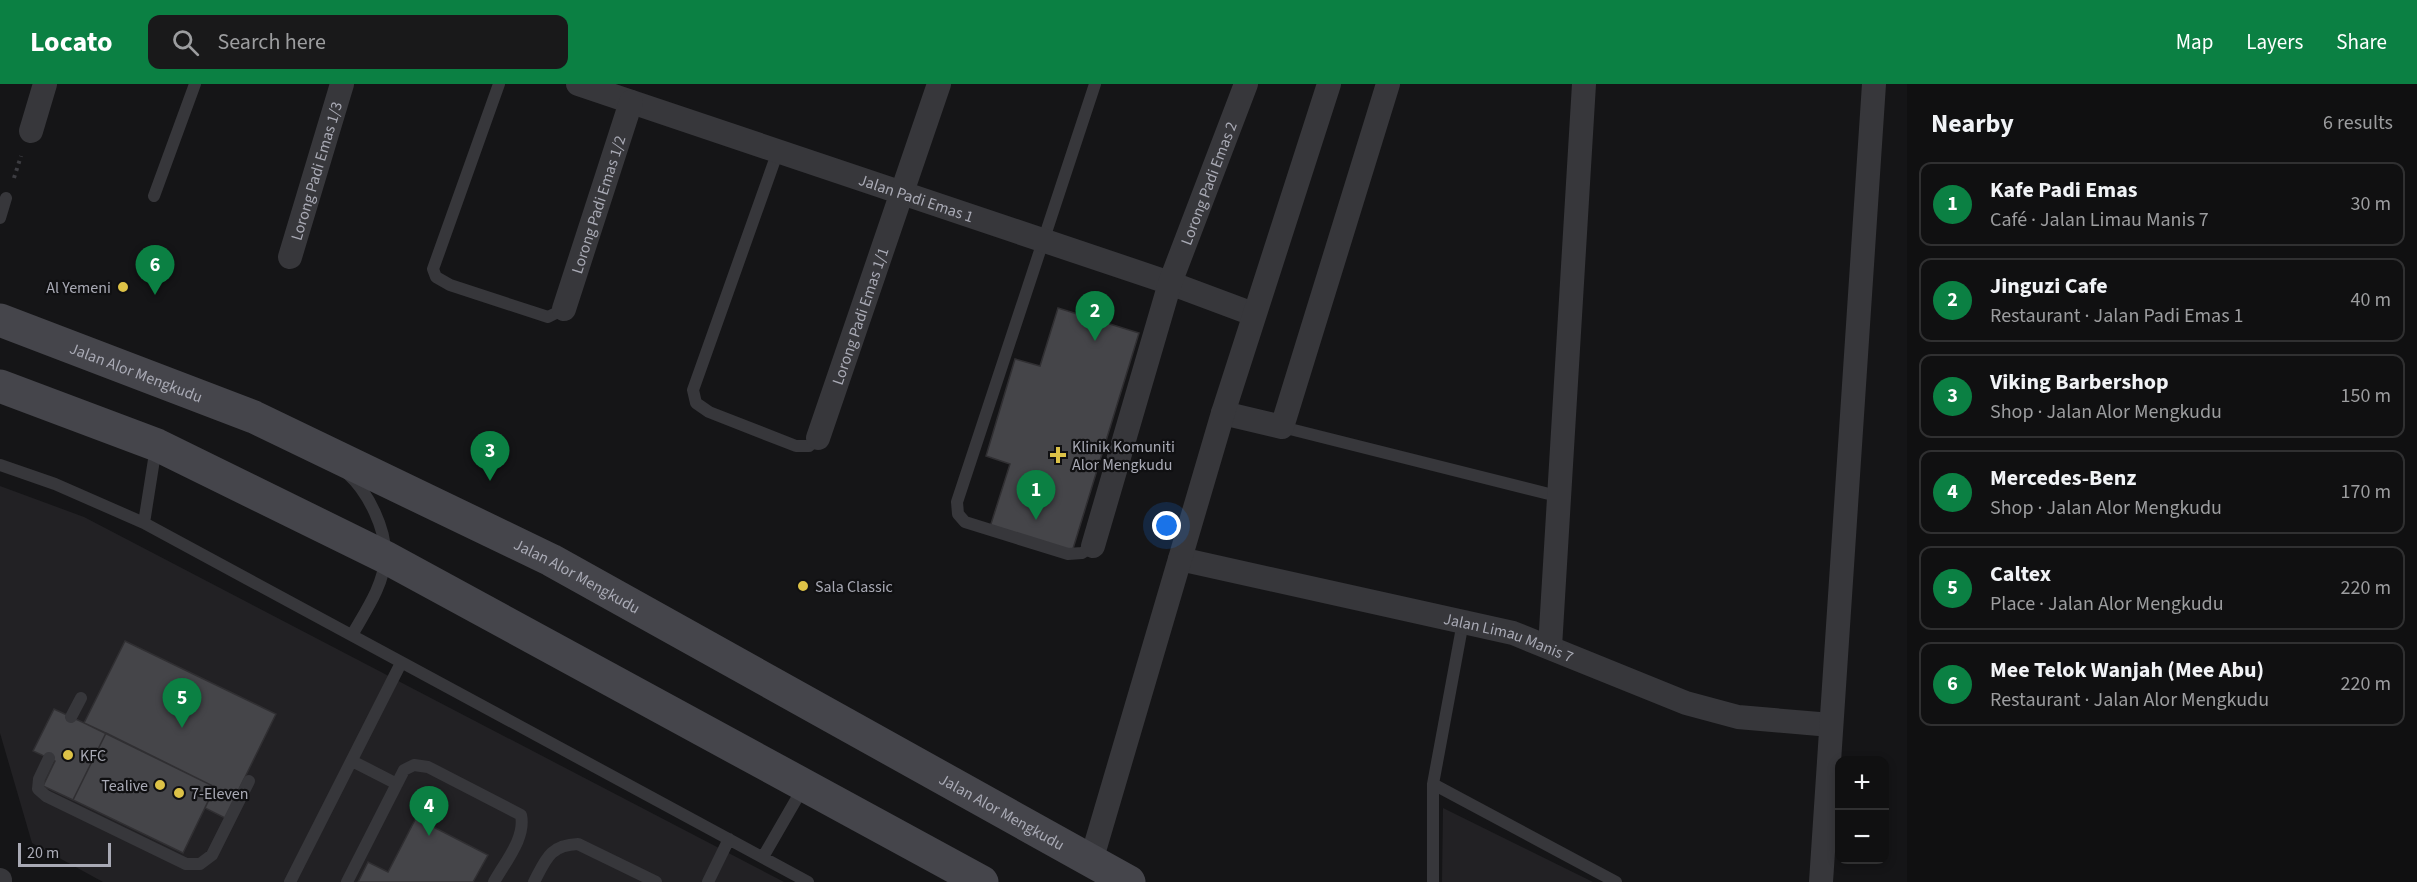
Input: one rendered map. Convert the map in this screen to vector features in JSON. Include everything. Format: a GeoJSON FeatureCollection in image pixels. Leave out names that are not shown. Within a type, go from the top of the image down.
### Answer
{"type":"FeatureCollection","features":[{"type":"Feature","properties":{"kind":"main road","name":"Jalan Alor Mengkudu"},"geometry":{"type":"LineString","coordinates":[[0,320],[254,417],[551,560],[1129,882]]}},
{"type":"Feature","properties":{"kind":"main road"},"geometry":{"type":"LineString","coordinates":[[0,386],[157,445],[386,557],[982,882]]}},
{"type":"Feature","properties":{"kind":"street"},"geometry":{"type":"LineString","coordinates":[[31,131],[45,84]]}},
{"type":"Feature","properties":{"kind":"street","name":"Lorong Padi Emas 1/3"},"geometry":{"type":"LineString","coordinates":[[290,257],[342,84]]}},
{"type":"Feature","properties":{"kind":"street","name":"Jalan Padi Emas 1"},"geometry":{"type":"LineString","coordinates":[[578,84],[1170,283],[1254,314]]}},
{"type":"Feature","properties":{"kind":"street","name":"Lorong Padi Emas 1/1"},"geometry":{"type":"LineString","coordinates":[[818,438],[939,84]]}},
{"type":"Feature","properties":{"kind":"street","name":"Lorong Padi Emas 2"},"geometry":{"type":"LineString","coordinates":[[1093,546],[1170,283],[1246,84]]}},
{"type":"Feature","properties":{"kind":"street"},"geometry":{"type":"LineString","coordinates":[[1091,861],[1223,413],[1329,84]]}},
{"type":"Feature","properties":{"kind":"street"},"geometry":{"type":"LineString","coordinates":[[1223,413],[1282,427],[1388,84]]}},
{"type":"Feature","properties":{"kind":"street"},"geometry":{"type":"LineString","coordinates":[[1550,647],[1561,497],[1584,84]]}},
{"type":"Feature","properties":{"kind":"street"},"geometry":{"type":"LineString","coordinates":[[1821,882],[1874,84]]}},
{"type":"Feature","properties":{"kind":"street","name":"Lorong Padi Emas 1/2"},"geometry":{"type":"LineString","coordinates":[[564,309],[631,102]]}},
{"type":"Feature","properties":{"kind":"street","name":"Jalan Limau Manis 7"},"geometry":{"type":"LineString","coordinates":[[1180,559],[1514,633],[1686,703],[1738,717],[1831,725]]}},
{"type":"Feature","properties":{"kind":"lane"},"geometry":{"type":"LineString","coordinates":[[154,196],[195,84]]}},
{"type":"Feature","properties":{"kind":"lane"},"geometry":{"type":"LineString","coordinates":[[499,84],[433,269],[436,277],[450,285],[548,317],[564,309]]}},
{"type":"Feature","properties":{"kind":"lane"},"geometry":{"type":"LineString","coordinates":[[1093,546],[1082,553],[1068,554],[965,522],[958,514],[957,502],[1095,84]]}},
{"type":"Feature","properties":{"kind":"lane"},"geometry":{"type":"LineString","coordinates":[[778,151],[693,390],[696,403],[709,412],[796,446],[810,446],[818,438]]}},
{"type":"Feature","properties":{"kind":"lane"},"geometry":{"type":"LineString","coordinates":[[0,218],[6,198]]}},
{"type":"Feature","properties":{"kind":"lane"},"geometry":{"type":"LineString","coordinates":[[1282,427],[1561,497]]}},
{"type":"Feature","properties":{"kind":"lane"},"geometry":{"type":"LineString","coordinates":[[303,440],[354,480],[369,500],[378,519],[386,557],[376,592],[352,635]]}},
{"type":"Feature","properties":{"kind":"lane"},"geometry":{"type":"LineString","coordinates":[[144,523],[157,445]]}},
{"type":"Feature","properties":{"kind":"lane"},"geometry":{"type":"LineString","coordinates":[[0,465],[55,484],[144,523],[808,882]]}},
{"type":"Feature","properties":{"kind":"lane"},"geometry":{"type":"LineString","coordinates":[[1433,882],[1433,784],[1462,622]]}},
{"type":"Feature","properties":{"kind":"lane"},"geometry":{"type":"LineString","coordinates":[[290,882],[401,663]]}},
{"type":"Feature","properties":{"kind":"lane"},"geometry":{"type":"LineString","coordinates":[[71,717],[81,698]]}},
{"type":"Feature","properties":{"kind":"lane"},"geometry":{"type":"LineString","coordinates":[[49,758],[39,779],[38,789],[46,796],[186,864],[200,864],[212,855],[249,781]]}},
{"type":"Feature","properties":{"kind":"lane"},"geometry":{"type":"LineString","coordinates":[[352,761],[396,784]]}},
{"type":"Feature","properties":{"kind":"lane"},"geometry":{"type":"LineString","coordinates":[[347,882],[404,770],[414,765],[428,767],[520,815],[523,826],[519,837],[494,882]]}},
{"type":"Feature","properties":{"kind":"lane"},"geometry":{"type":"LineString","coordinates":[[1433,784],[1616,882]]}},
{"type":"Feature","properties":{"kind":"lane"},"geometry":{"type":"LineString","coordinates":[[763,857],[804,786]]}},
{"type":"Feature","properties":{"kind":"lane"},"geometry":{"type":"LineString","coordinates":[[708,882],[729,839]]}},
{"type":"Feature","properties":{"kind":"lane"},"geometry":{"type":"LineString","coordinates":[[534,882],[554,849],[578,844],[656,882]]}},
{"type":"Feature","properties":{"kind":"lane"},"geometry":{"type":"LineString","coordinates":[[779,882],[786,870]]}},
{"type":"Feature","properties":{"kind":"path"},"geometry":{"type":"LineString","coordinates":[[6,198],[31,131]]}},
{"type":"Feature","properties":{"kind":"shaded area"},"geometry":{"type":"Polygon","coordinates":[[[0,486],[84,517],[784,882],[103,882],[32,843],[0,733],[0,486]]]}},
{"type":"Feature","properties":{"kind":"shaded area"},"geometry":{"type":"Polygon","coordinates":[[[1443,808],[1593,882],[1442,882],[1443,808]]]}},
{"type":"Feature","properties":{"kind":"building"},"geometry":{"type":"Polygon","coordinates":[[[1058,308],[1139,333],[1072,552],[990,527],[1010,464],[986,456],[1015,359],[1040,366],[1058,308]]]}},
{"type":"Feature","properties":{"kind":"building"},"geometry":{"type":"Polygon","coordinates":[[[125,641],[276,714],[225,818],[205,808],[215,787],[84,723],[125,641]]]}},
{"type":"Feature","properties":{"kind":"building","name":"KFC"},"geometry":{"type":"Polygon","coordinates":[[[54,709],[106,733],[73,800],[43,786],[55,761],[33,751],[54,709]]]}},
{"type":"Feature","properties":{"kind":"building"},"geometry":{"type":"Polygon","coordinates":[[[106,733],[215,787],[183,853],[73,800],[106,733]]]}},
{"type":"Feature","properties":{"kind":"building"},"geometry":{"type":"Polygon","coordinates":[[[416,818],[488,855],[473,882],[358,882],[368,862],[388,872],[416,818]]]}},
{"type":"Feature","properties":{"kind":"place","name":"Al Yemeni"},"geometry":{"type":"Point","coordinates":[123,287]}},
{"type":"Feature","properties":{"kind":"place","name":"Mee Telok Wanjah (Mee Abu)"},"geometry":{"type":"Point","coordinates":[155,295]}},
{"type":"Feature","properties":{"kind":"place","name":"Jinguzi Cafe"},"geometry":{"type":"Point","coordinates":[1095,341]}},
{"type":"Feature","properties":{"kind":"place","name":"Klinik Komuniti Alor Mengkudu"},"geometry":{"type":"Point","coordinates":[1058,455]}},
{"type":"Feature","properties":{"kind":"place","name":"Viking Barbershop"},"geometry":{"type":"Point","coordinates":[490,481]}},
{"type":"Feature","properties":{"kind":"place","name":"Kafe Padi Emas"},"geometry":{"type":"Point","coordinates":[1036,520]}},
{"type":"Feature","properties":{"kind":"place","name":"Sala Classic"},"geometry":{"type":"Point","coordinates":[803,586]}},
{"type":"Feature","properties":{"kind":"place","name":"Caltex"},"geometry":{"type":"Point","coordinates":[182,728]}},
{"type":"Feature","properties":{"kind":"place","name":"KFC"},"geometry":{"type":"Point","coordinates":[68,755]}},
{"type":"Feature","properties":{"kind":"place","name":"Tealive"},"geometry":{"type":"Point","coordinates":[160,785]}},
{"type":"Feature","properties":{"kind":"place","name":"7-Eleven"},"geometry":{"type":"Point","coordinates":[179,793]}},
{"type":"Feature","properties":{"kind":"place","name":"Mercedes-Benz"},"geometry":{"type":"Point","coordinates":[429,836]}}]}
